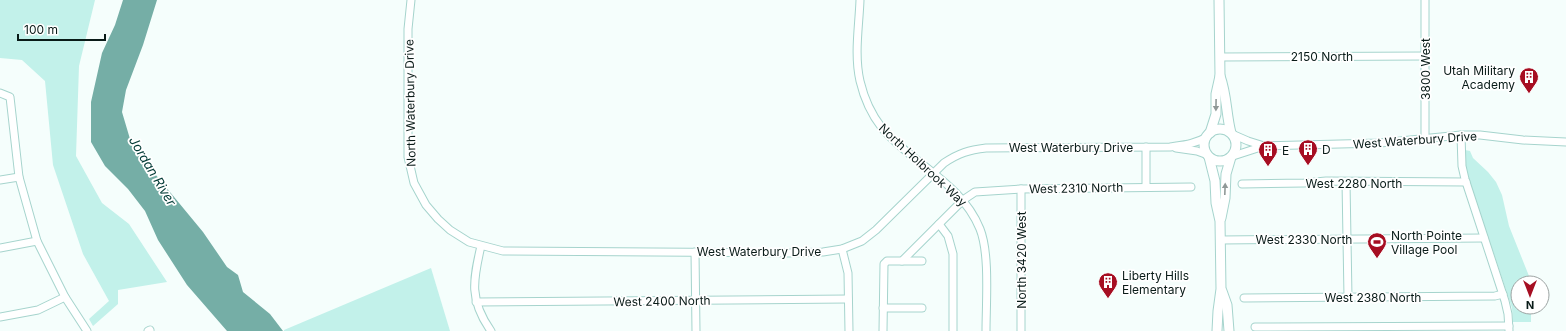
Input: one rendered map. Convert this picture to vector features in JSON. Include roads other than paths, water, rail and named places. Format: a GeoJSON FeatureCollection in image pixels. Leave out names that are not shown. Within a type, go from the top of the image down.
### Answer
{"type":"FeatureCollection","features":[{"type":"Feature","properties":{"kind":"street","name":"North Waterbury Drive"},"geometry":{"type":"LineString","coordinates":[[411,0],[408,29],[408,140],[409,163],[412,176],[417,190],[426,205],[444,225],[464,239],[481,246]]}},
{"type":"Feature","properties":{"kind":"street","name":"North Holbrook Way"},"geometry":{"type":"LineString","coordinates":[[860,0],[857,66],[862,90],[868,106],[876,120],[888,135],[934,173],[962,200],[976,219],[985,248],[986,331]]}},
{"type":"Feature","properties":{"kind":"street"},"geometry":{"type":"LineString","coordinates":[[1217,331],[1221,289],[1220,221],[1216,203],[1215,181],[1204,146],[1216,114],[1216,94],[1220,76],[1219,0]]}},
{"type":"Feature","properties":{"kind":"street","name":"3800 West"},"geometry":{"type":"LineString","coordinates":[[1425,0],[1426,138]]}},
{"type":"Feature","properties":{"kind":"street","name":"2150 North"},"geometry":{"type":"LineString","coordinates":[[1220,57],[1425,56]]}},
{"type":"Feature","properties":{"kind":"street"},"geometry":{"type":"LineString","coordinates":[[1220,76],[1225,90],[1227,116],[1231,134],[1236,142],[1235,152],[1226,172],[1224,209],[1220,221]]}},
{"type":"Feature","properties":{"kind":"street"},"geometry":{"type":"LineString","coordinates":[[2,94],[10,97],[19,177],[37,241],[65,297],[87,331]]}},
{"type":"Feature","properties":{"kind":"street"},"geometry":{"type":"LineString","coordinates":[[1208,135],[1219,129],[1231,134]]}},
{"type":"Feature","properties":{"kind":"street","name":"West Waterbury Drive"},"geometry":{"type":"LineString","coordinates":[[1231,134],[1264,146]]}},
{"type":"Feature","properties":{"kind":"street","name":"West Waterbury Drive"},"geometry":{"type":"LineString","coordinates":[[481,246],[503,251],[517,252],[823,252],[842,249],[862,241],[876,230],[944,163],[956,155],[969,150],[986,148],[1170,147],[1200,141],[1208,135]]}},
{"type":"Feature","properties":{"kind":"street","name":"West Waterbury Drive"},"geometry":{"type":"LineString","coordinates":[[1232,157],[1264,146],[1380,143],[1461,135],[1480,135],[1523,140],[1566,142]]}},
{"type":"Feature","properties":{"kind":"street"},"geometry":{"type":"LineString","coordinates":[[1255,327],[1315,329],[1508,329],[1507,307],[1462,166],[1461,135]]}},
{"type":"Feature","properties":{"kind":"street"},"geometry":{"type":"LineString","coordinates":[[1146,147],[1146,187]]}},
{"type":"Feature","properties":{"kind":"street","name":"West Waterbury Drive"},"geometry":{"type":"LineString","coordinates":[[1170,147],[1197,152],[1208,156]]}},
{"type":"Feature","properties":{"kind":"street"},"geometry":{"type":"LineString","coordinates":[[1208,156],[1220,162],[1232,157]]}},
{"type":"Feature","properties":{"kind":"street"},"geometry":{"type":"LineString","coordinates":[[0,180],[19,177]]}},
{"type":"Feature","properties":{"kind":"street"},"geometry":{"type":"LineString","coordinates":[[1346,182],[1348,297]]}},
{"type":"Feature","properties":{"kind":"street","name":"West 2280 North"},"geometry":{"type":"LineString","coordinates":[[1242,184],[1466,182]]}},
{"type":"Feature","properties":{"kind":"street","name":"West 2310 North"},"geometry":{"type":"LineString","coordinates":[[962,200],[975,192],[1021,189],[1191,187]]}},
{"type":"Feature","properties":{"kind":"street","name":"North 3420 West"},"geometry":{"type":"LineString","coordinates":[[1021,189],[1021,331]]}},
{"type":"Feature","properties":{"kind":"street"},"geometry":{"type":"LineString","coordinates":[[902,261],[962,200]]}},
{"type":"Feature","properties":{"kind":"street"},"geometry":{"type":"LineString","coordinates":[[939,224],[948,236],[952,254],[953,331]]}},
{"type":"Feature","properties":{"kind":"street","name":"West 2330 North"},"geometry":{"type":"LineString","coordinates":[[1221,240],[1484,238]]}},
{"type":"Feature","properties":{"kind":"street"},"geometry":{"type":"LineString","coordinates":[[0,248],[37,241]]}},
{"type":"Feature","properties":{"kind":"street"},"geometry":{"type":"LineString","coordinates":[[481,246],[474,278],[474,291],[476,302],[484,321],[491,331]]}},
{"type":"Feature","properties":{"kind":"street"},"geometry":{"type":"LineString","coordinates":[[842,249],[848,273],[849,331]]}},
{"type":"Feature","properties":{"kind":"street"},"geometry":{"type":"LineString","coordinates":[[695,252],[696,331]]}},
{"type":"Feature","properties":{"kind":"street"},"geometry":{"type":"LineString","coordinates":[[883,331],[883,266],[885,262],[922,261]]}},
{"type":"Feature","properties":{"kind":"street"},"geometry":{"type":"LineString","coordinates":[[1221,289],[1227,305],[1228,331]]}},
{"type":"Feature","properties":{"kind":"street","name":"West 2380 North"},"geometry":{"type":"LineString","coordinates":[[1244,298],[1495,296],[1503,294]]}},
{"type":"Feature","properties":{"kind":"street"},"geometry":{"type":"LineString","coordinates":[[0,317],[38,310],[65,297]]}},
{"type":"Feature","properties":{"kind":"street","name":"West 2400 North"},"geometry":{"type":"LineString","coordinates":[[476,302],[848,300]]}},
{"type":"Feature","properties":{"kind":"street"},"geometry":{"type":"LineString","coordinates":[[883,308],[922,308]]}},
{"type":"Feature","properties":{"kind":"place","name":"Utah Military Academy"},"geometry":{"type":"Point","coordinates":[1529,94]}},
{"type":"Feature","properties":{"kind":"place","name":"D"},"geometry":{"type":"Point","coordinates":[1308,166]}},
{"type":"Feature","properties":{"kind":"place","name":"E"},"geometry":{"type":"Point","coordinates":[1268,167]}},
{"type":"Feature","properties":{"kind":"place","name":"North Pointe Village Pool"},"geometry":{"type":"Point","coordinates":[1377,259]}},
{"type":"Feature","properties":{"kind":"place","name":"Liberty Hills Elementary"},"geometry":{"type":"Point","coordinates":[1108,299]}},
{"type":"Feature","properties":{"kind":"water label","name":"Jordan River"},"geometry":{"type":"Point","coordinates":[153,171]}}]}
